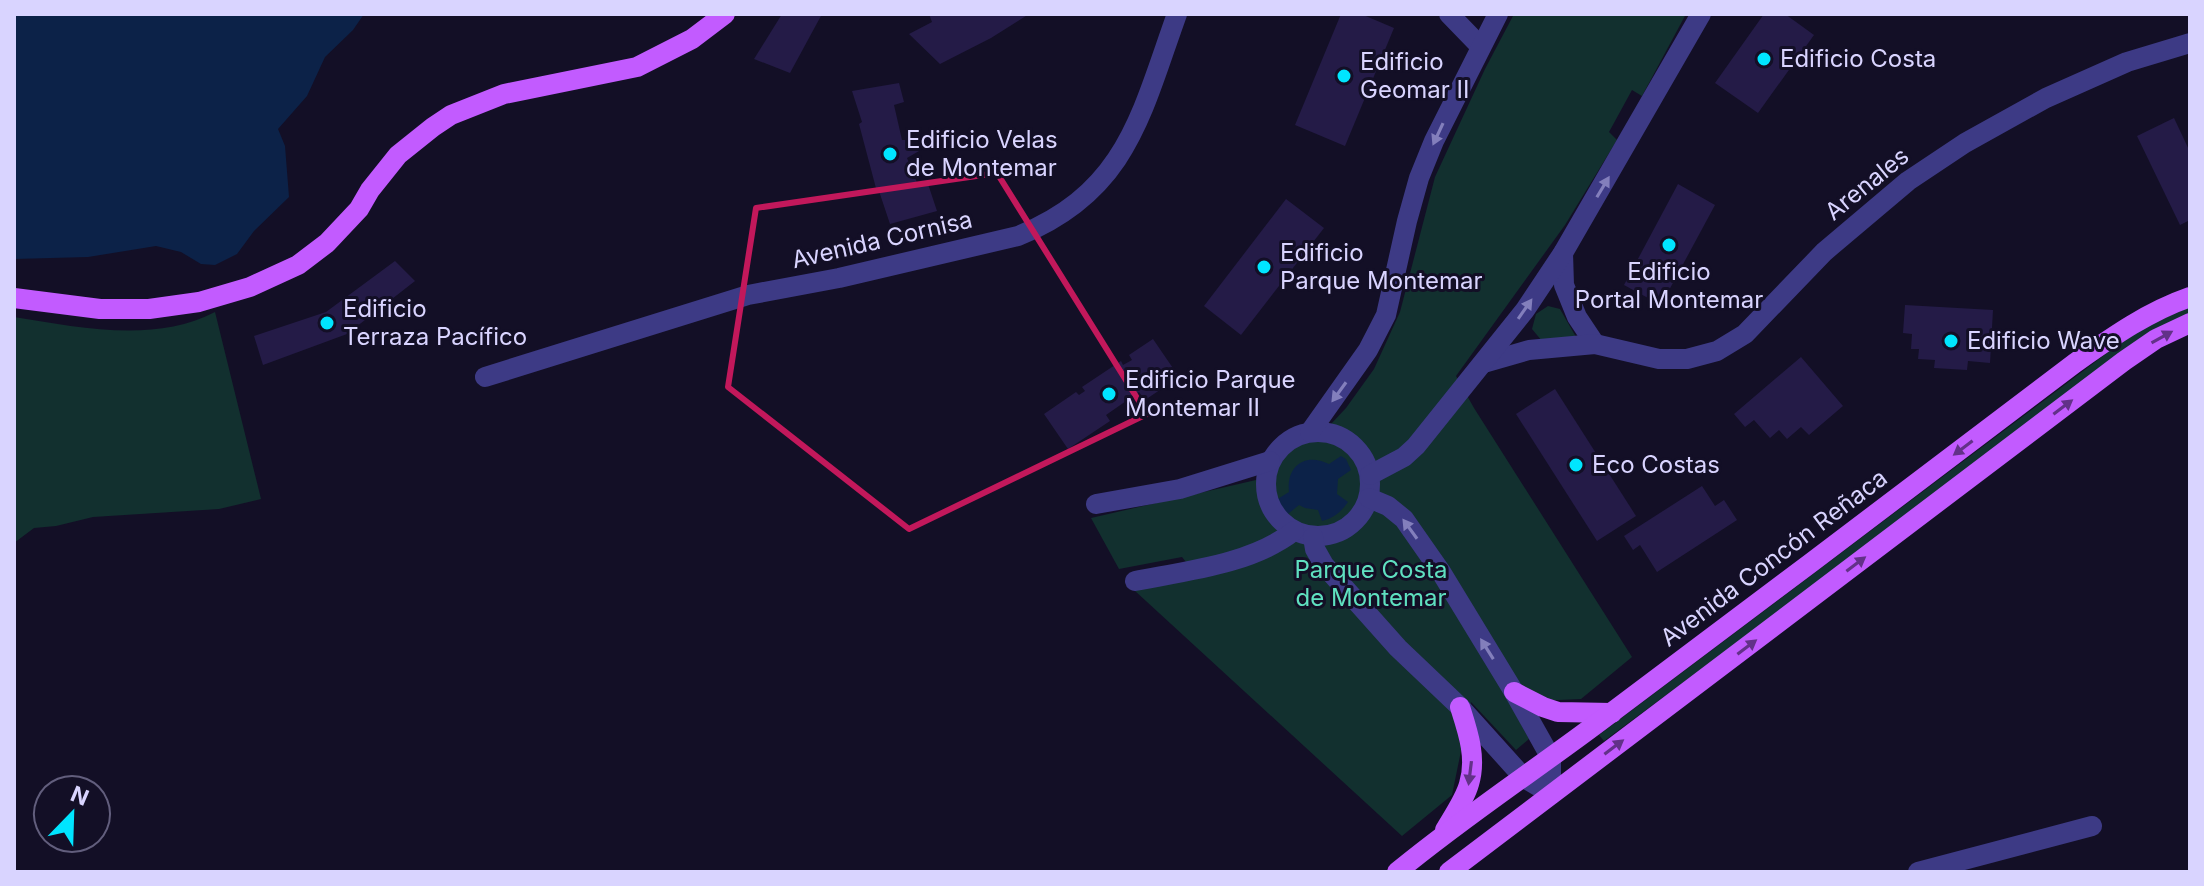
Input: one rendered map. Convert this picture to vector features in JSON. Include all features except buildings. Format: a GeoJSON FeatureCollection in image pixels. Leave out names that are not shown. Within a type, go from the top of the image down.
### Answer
{"type":"FeatureCollection","features":[{"type":"Feature","properties":{"kind":"main road"},"geometry":{"type":"LineString","coordinates":[[14,298],[100,309],[149,309],[199,302],[250,287],[298,265],[327,243],[359,209],[398,155],[451,115],[504,94],[637,67],[692,39],[725,14]]}},
{"type":"Feature","properties":{"kind":"main road","name":"Avenida Concón Reñaca"},"geometry":{"type":"LineString","coordinates":[[1397,872],[2075,363],[2133,323],[2190,297]]}},
{"type":"Feature","properties":{"kind":"main road"},"geometry":{"type":"LineString","coordinates":[[1449,872],[2124,361],[2156,339],[2190,323]]}},
{"type":"Feature","properties":{"kind":"main road"},"geometry":{"type":"LineString","coordinates":[[1514,692],[1558,712],[1612,713]]}},
{"type":"Feature","properties":{"kind":"main road"},"geometry":{"type":"LineString","coordinates":[[1444,834],[1469,785],[1472,766],[1470,740],[1460,707]]}},
{"type":"Feature","properties":{"kind":"street","name":"Avenida Cornisa"},"geometry":{"type":"LineString","coordinates":[[485,377],[748,295],[853,275],[1018,236],[1039,228],[1068,210],[1095,187],[1124,150],[1135,130],[1177,14]]}},
{"type":"Feature","properties":{"kind":"street"},"geometry":{"type":"LineString","coordinates":[[1449,14],[1480,46]]}},
{"type":"Feature","properties":{"kind":"street"},"geometry":{"type":"LineString","coordinates":[[1310,432],[1368,350],[1386,315],[1419,178],[1434,141],[1498,14]]}},
{"type":"Feature","properties":{"kind":"street"},"geometry":{"type":"LineString","coordinates":[[1370,475],[1404,457],[1416,446],[1525,310],[1563,253],[1701,14]]}},
{"type":"Feature","properties":{"kind":"street","name":"Arenales"},"geometry":{"type":"LineString","coordinates":[[1484,363],[1529,350],[1595,344],[1673,360],[1700,356],[1733,343],[1760,320],[1824,252],[1908,181],[1965,143],[2046,98],[2127,62],[2190,43]]}},
{"type":"Feature","properties":{"kind":"street"},"geometry":{"type":"LineString","coordinates":[[1563,253],[1564,285],[1577,317],[1595,344]]}},
{"type":"Feature","properties":{"kind":"street"},"geometry":{"type":"LineString","coordinates":[[1135,581],[1217,564],[1303,534],[1328,536],[1354,523],[1369,498],[1370,475],[1365,459],[1341,437],[1326,432],[1310,432],[1280,447],[1270,461],[1266,477],[1266,493],[1271,508],[1281,521],[1303,534],[1324,565],[1398,648],[1460,707],[1524,778],[1551,794]]}},
{"type":"Feature","properties":{"kind":"street"},"geometry":{"type":"LineString","coordinates":[[1096,504],[1180,489],[1270,461]]}},
{"type":"Feature","properties":{"kind":"street"},"geometry":{"type":"LineString","coordinates":[[1369,498],[1388,506],[1404,519],[1441,572],[1551,758],[1551,794]]}},
{"type":"Feature","properties":{"kind":"street"},"geometry":{"type":"LineString","coordinates":[[1918,872],[2092,826]]}},
{"type":"Feature","properties":{"kind":"highlighted area"},"geometry":{"type":"Polygon","coordinates":[[[997,173],[1147,414],[909,529],[728,387],[756,208],[997,173]]]}},
{"type":"Feature","properties":{"kind":"green space","name":"Parque Costa de Montemar"},"geometry":{"type":"Polygon","coordinates":[[[1514,14],[1686,14],[1642,96],[1632,90],[1609,132],[1617,140],[1565,225],[1456,376],[1632,657],[1581,699],[1509,702],[1529,739],[1516,750],[1471,702],[1452,795],[1402,836],[1134,590],[1194,572],[1182,557],[1119,569],[1091,518],[1256,480],[1291,446],[1316,440],[1346,408],[1374,369],[1400,312],[1435,177],[1514,14]]]}},
{"type":"Feature","properties":{"kind":"green space"},"geometry":{"type":"Polygon","coordinates":[[[1548,306],[1560,309],[1576,337],[1542,341],[1532,329],[1536,314],[1548,306]]]}},
{"type":"Feature","properties":{"kind":"green space"},"geometry":{"type":"Polygon","coordinates":[[[2190,307],[2190,315],[1604,741],[1599,735],[2111,350],[2145,327],[2190,307]]]}},
{"type":"Feature","properties":{"kind":"green space"},"geometry":{"type":"Polygon","coordinates":[[[215,312],[261,499],[219,509],[93,517],[34,528],[14,543],[14,317],[90,328],[141,330],[167,328],[215,312]]]}},
{"type":"Feature","properties":{"kind":"water"},"geometry":{"type":"Polygon","coordinates":[[[14,14],[364,14],[353,30],[325,57],[307,96],[278,129],[285,146],[289,197],[254,231],[237,254],[215,265],[201,264],[181,252],[156,246],[88,257],[14,259],[14,14]]]}},
{"type":"Feature","properties":{"kind":"water"},"geometry":{"type":"Polygon","coordinates":[[[1341,456],[1351,470],[1338,479],[1337,494],[1348,502],[1343,509],[1322,521],[1318,510],[1299,505],[1288,514],[1276,500],[1289,492],[1294,469],[1305,461],[1329,464],[1341,456]]]}},
{"type":"Feature","properties":{"kind":"place","name":"Edificio Costa"},"geometry":{"type":"Point","coordinates":[1764,59]}},
{"type":"Feature","properties":{"kind":"place","name":"Edificio Geomar II"},"geometry":{"type":"Point","coordinates":[1344,76]}},
{"type":"Feature","properties":{"kind":"place","name":"Edificio Velas de Montemar"},"geometry":{"type":"Point","coordinates":[890,154]}},
{"type":"Feature","properties":{"kind":"place","name":"Edificio Portal Montemar"},"geometry":{"type":"Point","coordinates":[1669,245]}},
{"type":"Feature","properties":{"kind":"place","name":"Edificio Parque Montemar"},"geometry":{"type":"Point","coordinates":[1264,267]}},
{"type":"Feature","properties":{"kind":"place","name":"Edificio Terraza Pacífico"},"geometry":{"type":"Point","coordinates":[327,323]}},
{"type":"Feature","properties":{"kind":"place","name":"Edificio Wave"},"geometry":{"type":"Point","coordinates":[1951,341]}},
{"type":"Feature","properties":{"kind":"place","name":"Edificio Parque Montemar II"},"geometry":{"type":"Point","coordinates":[1109,394]}},
{"type":"Feature","properties":{"kind":"place","name":"Eco Costas"},"geometry":{"type":"Point","coordinates":[1576,465]}}]}
